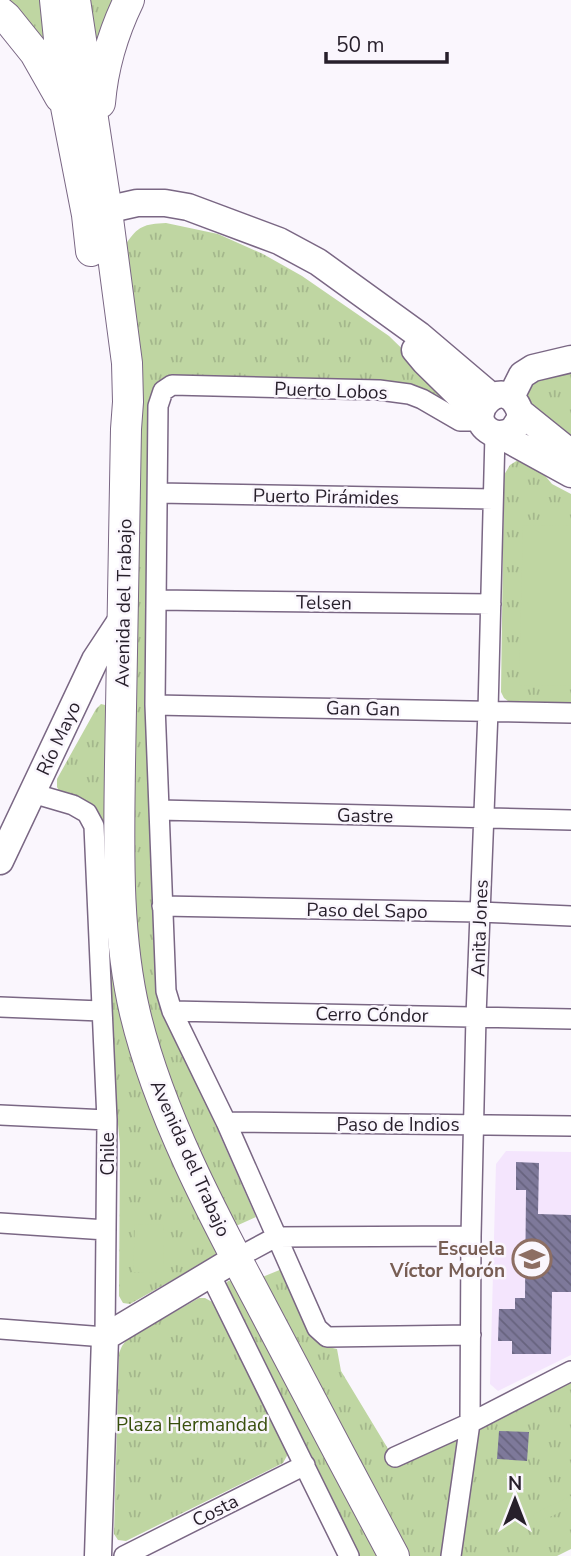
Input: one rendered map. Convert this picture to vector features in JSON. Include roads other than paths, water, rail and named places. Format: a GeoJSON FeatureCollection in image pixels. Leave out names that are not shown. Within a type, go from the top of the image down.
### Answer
{"type":"FeatureCollection","features":[{"type":"Feature","properties":{"kind":"main road","name":"Avenida del Trabajo"},"geometry":{"type":"LineString","coordinates":[[55,0],[66,107],[97,213],[127,363],[120,822],[123,944],[135,1012],[168,1115],[237,1258],[394,1556]]}},
{"type":"Feature","properties":{"kind":"main road","name":"Avenida del Trabajo"},"geometry":{"type":"LineString","coordinates":[[75,0],[97,148],[97,213]]}},
{"type":"Feature","properties":{"kind":"main road"},"geometry":{"type":"LineString","coordinates":[[97,148],[102,83],[110,45],[129,0]]}},
{"type":"Feature","properties":{"kind":"main road"},"geometry":{"type":"LineString","coordinates":[[0,12],[35,53],[66,107]]}},
{"type":"Feature","properties":{"kind":"street"},"geometry":{"type":"LineString","coordinates":[[97,213],[200,216],[228,220],[279,241],[318,262],[419,335],[497,416],[571,474]]}},
{"type":"Feature","properties":{"kind":"street"},"geometry":{"type":"LineString","coordinates":[[497,416],[522,375],[533,368],[571,359]]}},
{"type":"Feature","properties":{"kind":"street","name":"Puerto Lobos"},"geometry":{"type":"LineString","coordinates":[[173,385],[379,390],[409,394],[460,421],[497,416]]}},
{"type":"Feature","properties":{"kind":"street","name":"Avenida del Trabajo"},"geometry":{"type":"LineString","coordinates":[[173,385],[163,391],[158,406],[155,705],[166,990],[317,1328],[327,1337],[471,1335]]}},
{"type":"Feature","properties":{"kind":"street"},"geometry":{"type":"LineString","coordinates":[[497,416],[571,453]]}},
{"type":"Feature","properties":{"kind":"street","name":"Anita Jones"},"geometry":{"type":"LineString","coordinates":[[470,1423],[473,1124],[497,416]]}},
{"type":"Feature","properties":{"kind":"street","name":"Puerto Pirámides"},"geometry":{"type":"LineString","coordinates":[[158,493],[493,499]]}},
{"type":"Feature","properties":{"kind":"street","name":"Telsen"},"geometry":{"type":"LineString","coordinates":[[157,600],[491,604]]}},
{"type":"Feature","properties":{"kind":"street","name":"Río Mayo"},"geometry":{"type":"LineString","coordinates":[[0,861],[95,660],[122,619]]}},
{"type":"Feature","properties":{"kind":"street","name":"Gan Gan"},"geometry":{"type":"LineString","coordinates":[[155,705],[571,713]]}},
{"type":"Feature","properties":{"kind":"street","name":"Chile"},"geometry":{"type":"LineString","coordinates":[[32,793],[73,805],[87,813],[94,825],[107,1120],[105,1336],[98,1556]]}},
{"type":"Feature","properties":{"kind":"street","name":"Gastre"},"geometry":{"type":"LineString","coordinates":[[159,810],[571,820]]}},
{"type":"Feature","properties":{"kind":"street","name":"Paso del Sapo"},"geometry":{"type":"LineString","coordinates":[[162,906],[571,916]]}},
{"type":"Feature","properties":{"kind":"street"},"geometry":{"type":"LineString","coordinates":[[0,1007],[101,1011]]}},
{"type":"Feature","properties":{"kind":"street","name":"Cerro Cóndor"},"geometry":{"type":"LineString","coordinates":[[173,1010],[571,1019]]}},
{"type":"Feature","properties":{"kind":"street"},"geometry":{"type":"LineString","coordinates":[[0,1115],[107,1120]]}},
{"type":"Feature","properties":{"kind":"street","name":"Paso de Indios"},"geometry":{"type":"LineString","coordinates":[[226,1122],[571,1126]]}},
{"type":"Feature","properties":{"kind":"street"},"geometry":{"type":"LineString","coordinates":[[0,1223],[106,1230]]}},
{"type":"Feature","properties":{"kind":"street"},"geometry":{"type":"LineString","coordinates":[[0,1329],[105,1336],[276,1237],[471,1236]]}},
{"type":"Feature","properties":{"kind":"street"},"geometry":{"type":"LineString","coordinates":[[210,1274],[349,1556]]}},
{"type":"Feature","properties":{"kind":"street"},"geometry":{"type":"LineString","coordinates":[[395,1457],[470,1423],[571,1371]]}},
{"type":"Feature","properties":{"kind":"street"},"geometry":{"type":"LineString","coordinates":[[451,1556],[470,1423]]}},
{"type":"Feature","properties":{"kind":"street","name":"Costa"},"geometry":{"type":"LineString","coordinates":[[124,1556],[305,1465]]}},
{"type":"Feature","properties":{"kind":"place","name":"Escuela Víctor Morón"},"geometry":{"type":"Point","coordinates":[532,1259]}},
{"type":"Feature","properties":{"kind":"park label","name":"Plaza Hermandad"},"geometry":{"type":"Point","coordinates":[192,1424]}}]}
